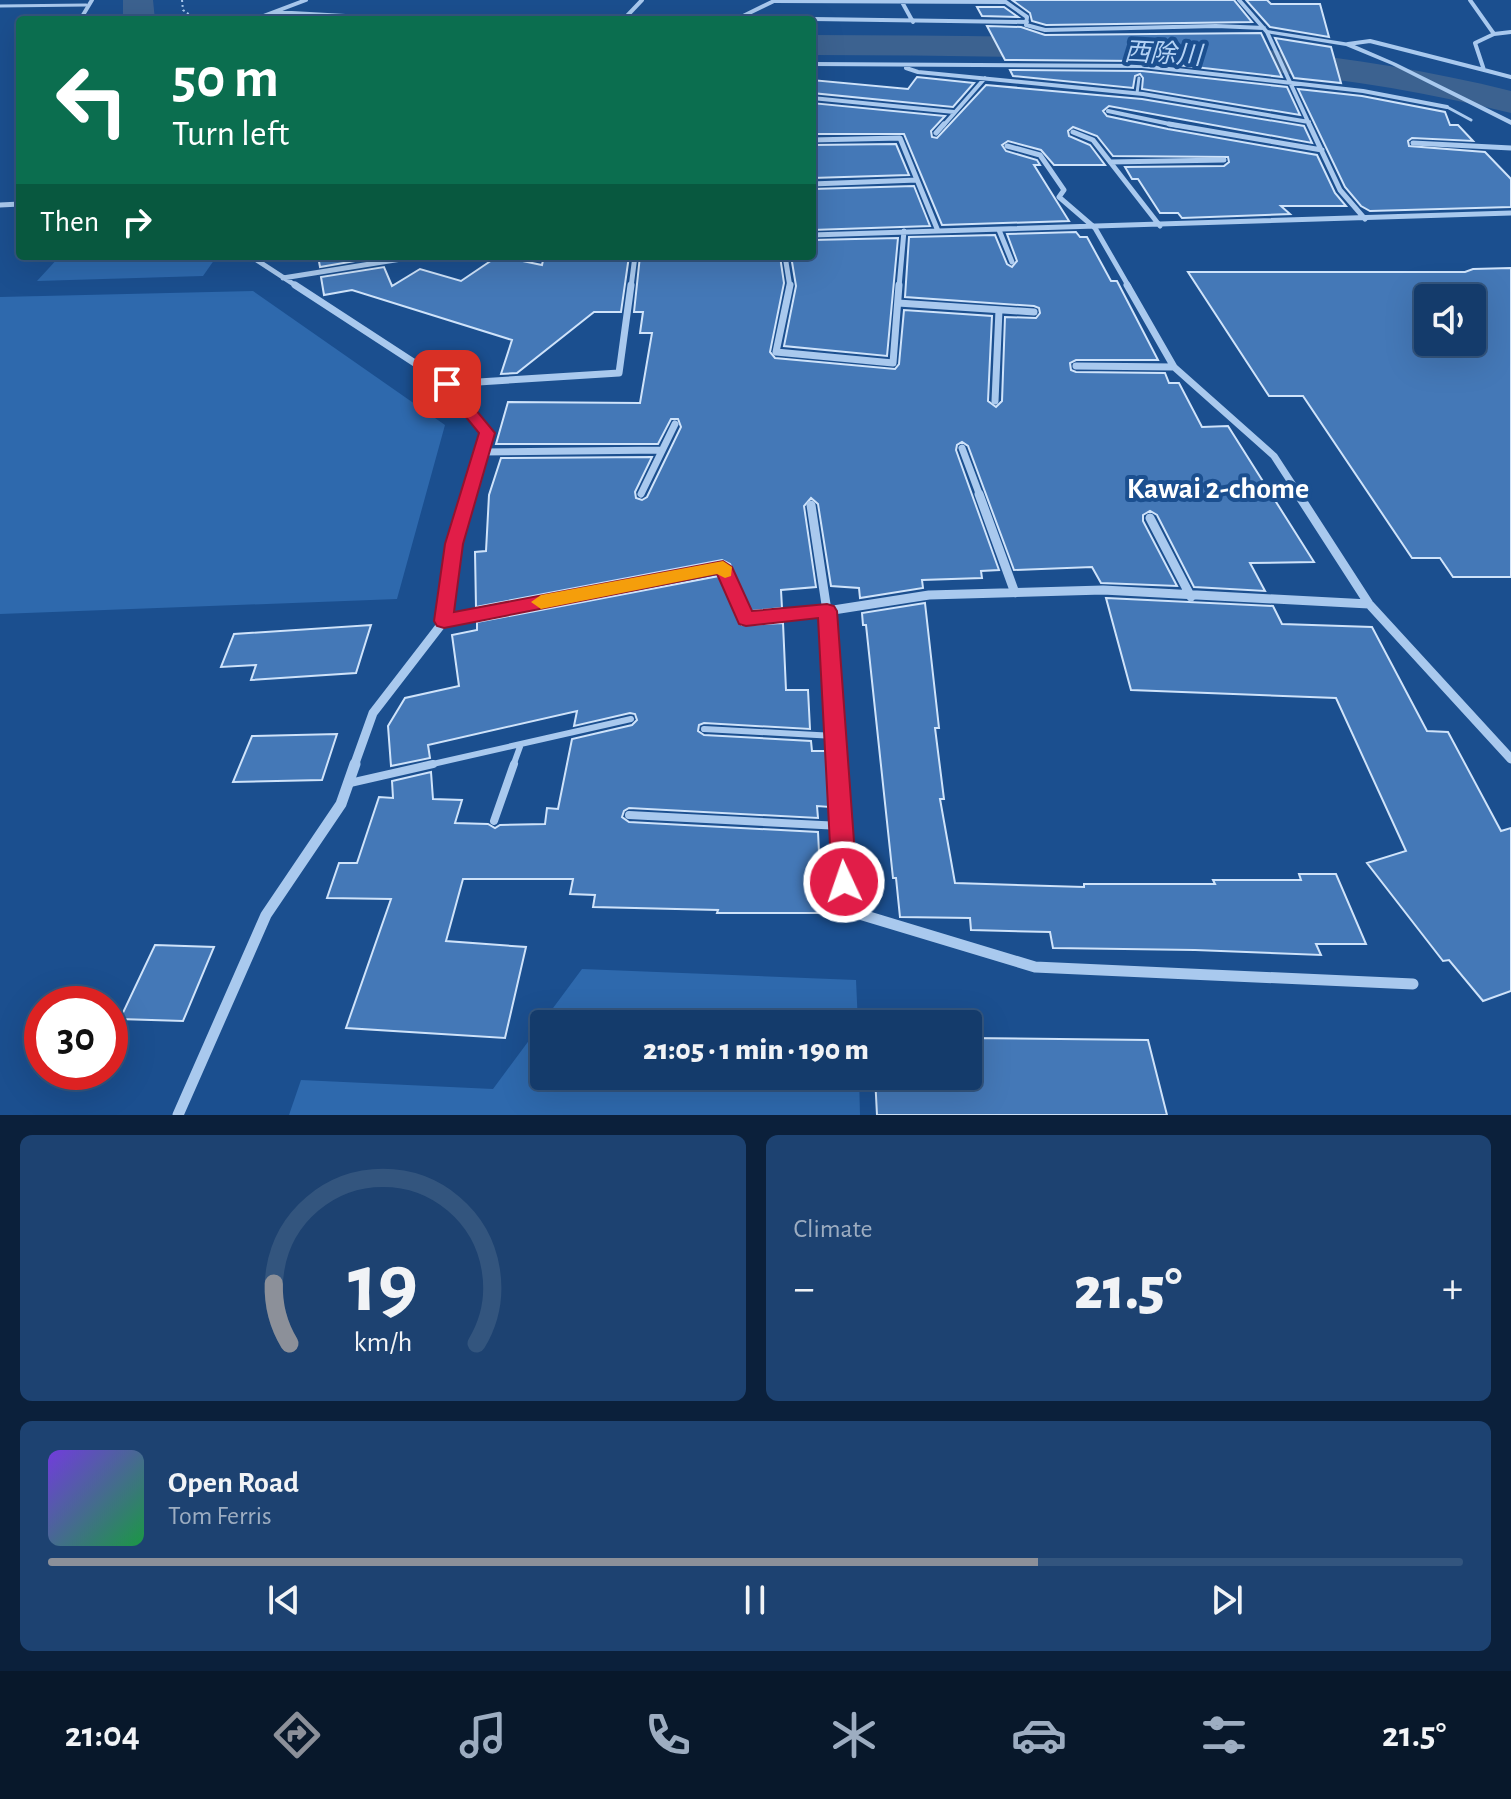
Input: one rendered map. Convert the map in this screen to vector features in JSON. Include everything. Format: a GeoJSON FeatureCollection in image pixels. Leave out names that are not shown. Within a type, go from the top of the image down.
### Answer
{"type":"FeatureCollection","features":[{"type":"Feature","properties":{"kind":"street"},"geometry":{"type":"LineString","coordinates":[[82,16],[92,0]]}},
{"type":"Feature","properties":{"kind":"street"},"geometry":{"type":"LineString","coordinates":[[264,16],[306,0]]}},
{"type":"Feature","properties":{"kind":"street"},"geometry":{"type":"LineString","coordinates":[[627,16],[642,0]]}},
{"type":"Feature","properties":{"kind":"street"},"geometry":{"type":"LineString","coordinates":[[1239,0],[1266,30],[1340,190],[1365,219]]}},
{"type":"Feature","properties":{"kind":"street"},"geometry":{"type":"LineString","coordinates":[[1470,0],[1494,34]]}},
{"type":"Feature","properties":{"kind":"street"},"geometry":{"type":"LineString","coordinates":[[743,16],[776,1],[1004,1],[1027,17],[1027,22]]}},
{"type":"Feature","properties":{"kind":"street"},"geometry":{"type":"LineString","coordinates":[[902,2],[913,22]]}},
{"type":"Feature","properties":{"kind":"street"},"geometry":{"type":"LineString","coordinates":[[274,12],[345,16]]}},
{"type":"Feature","properties":{"kind":"street"},"geometry":{"type":"LineString","coordinates":[[816,20],[1027,22],[1045,30],[1216,26],[1266,30],[1348,44],[1511,123]]}},
{"type":"Feature","properties":{"kind":"street"},"geometry":{"type":"LineString","coordinates":[[1484,70],[1475,43],[1494,34],[1511,32]]}},
{"type":"Feature","properties":{"kind":"street"},"geometry":{"type":"LineString","coordinates":[[1348,44],[1370,41],[1511,77]]}},
{"type":"Feature","properties":{"kind":"street"},"geometry":{"type":"LineString","coordinates":[[816,64],[1107,64],[1363,91],[1447,107]]}},
{"type":"Feature","properties":{"kind":"street"},"geometry":{"type":"LineString","coordinates":[[897,64],[918,72],[1137,93],[1309,122]]}},
{"type":"Feature","properties":{"kind":"street"},"geometry":{"type":"LineString","coordinates":[[936,133],[985,78]]}},
{"type":"Feature","properties":{"kind":"street"},"geometry":{"type":"LineString","coordinates":[[816,98],[954,112]]}},
{"type":"Feature","properties":{"kind":"street"},"geometry":{"type":"LineString","coordinates":[[1108,111],[1229,136],[1322,150]]}},
{"type":"Feature","properties":{"kind":"street"},"geometry":{"type":"LineString","coordinates":[[1073,132],[1093,140],[1160,226]]}},
{"type":"Feature","properties":{"kind":"street"},"geometry":{"type":"LineString","coordinates":[[816,140],[900,138],[938,231]]}},
{"type":"Feature","properties":{"kind":"street"},"geometry":{"type":"LineString","coordinates":[[1413,143],[1511,148]]}},
{"type":"Feature","properties":{"kind":"street"},"geometry":{"type":"LineString","coordinates":[[1007,146],[1040,155],[1064,190],[1059,197],[1095,228],[1174,367],[1274,456],[1369,604],[1511,759]]}},
{"type":"Feature","properties":{"kind":"street"},"geometry":{"type":"LineString","coordinates":[[1110,162],[1224,160]]}},
{"type":"Feature","properties":{"kind":"street"},"geometry":{"type":"LineString","coordinates":[[816,184],[917,180]]}},
{"type":"Feature","properties":{"kind":"street"},"geometry":{"type":"LineString","coordinates":[[816,235],[1511,213]]}},
{"type":"Feature","properties":{"kind":"street"},"geometry":{"type":"LineString","coordinates":[[999,230],[1012,262]]}},
{"type":"Feature","properties":{"kind":"street"},"geometry":{"type":"LineString","coordinates":[[786,260],[790,288],[776,352],[893,363],[904,231]]}},
{"type":"Feature","properties":{"kind":"street"},"geometry":{"type":"LineString","coordinates":[[178,1115],[266,915],[341,804],[373,713],[444,621],[454,544],[487,433],[447,384],[256,260]]}},
{"type":"Feature","properties":{"kind":"street"},"geometry":{"type":"LineString","coordinates":[[367,264],[370,260]]}},
{"type":"Feature","properties":{"kind":"street"},"geometry":{"type":"LineString","coordinates":[[283,279],[394,260]]}},
{"type":"Feature","properties":{"kind":"street"},"geometry":{"type":"LineString","coordinates":[[447,384],[619,373],[634,260]]}},
{"type":"Feature","properties":{"kind":"street"},"geometry":{"type":"LineString","coordinates":[[898,303],[1034,312]]}},
{"type":"Feature","properties":{"kind":"street"},"geometry":{"type":"LineString","coordinates":[[995,401],[999,310]]}},
{"type":"Feature","properties":{"kind":"street"},"geometry":{"type":"LineString","coordinates":[[1076,366],[1174,367]]}},
{"type":"Feature","properties":{"kind":"street"},"geometry":{"type":"LineString","coordinates":[[641,494],[675,424]]}},
{"type":"Feature","properties":{"kind":"street"},"geometry":{"type":"LineString","coordinates":[[962,448],[1015,593]]}},
{"type":"Feature","properties":{"kind":"street"},"geometry":{"type":"LineString","coordinates":[[481,452],[661,450]]}},
{"type":"Feature","properties":{"kind":"street"},"geometry":{"type":"LineString","coordinates":[[811,505],[827,611],[846,910],[1035,967],[1413,984]]}},
{"type":"Feature","properties":{"kind":"street"},"geometry":{"type":"LineString","coordinates":[[1150,518],[1191,597]]}},
{"type":"Feature","properties":{"kind":"street"},"geometry":{"type":"LineString","coordinates":[[444,621],[723,567],[746,619],[827,611],[929,595],[1103,590],[1369,604]]}},
{"type":"Feature","properties":{"kind":"lane"},"geometry":{"type":"LineString","coordinates":[[0,6],[86,5]]}},
{"type":"Feature","properties":{"kind":"lane"},"geometry":{"type":"LineString","coordinates":[[1137,93],[1139,78]]}},
{"type":"Feature","properties":{"kind":"lane"},"geometry":{"type":"LineString","coordinates":[[1447,107],[1471,120]]}},
{"type":"Feature","properties":{"kind":"lane"},"geometry":{"type":"LineString","coordinates":[[349,783],[631,719]]}},
{"type":"Feature","properties":{"kind":"lane"},"geometry":{"type":"LineString","coordinates":[[704,729],[835,736]]}},
{"type":"Feature","properties":{"kind":"lane"},"geometry":{"type":"LineString","coordinates":[[494,821],[521,744]]}},
{"type":"Feature","properties":{"kind":"lane"},"geometry":{"type":"LineString","coordinates":[[629,815],[841,826]]}},
{"type":"Feature","properties":{"kind":"path"},"geometry":{"type":"LineString","coordinates":[[182,0],[183,10],[191,16]]}},
{"type":"Feature","properties":{"kind":"shaded area"},"geometry":{"type":"Polygon","coordinates":[[[56,260],[214,260],[203,276],[37,281],[56,260]]]}},
{"type":"Feature","properties":{"kind":"shaded area"},"geometry":{"type":"Polygon","coordinates":[[[253,291],[445,425],[397,599],[0,614],[0,297],[253,291]]]}},
{"type":"Feature","properties":{"kind":"shaded area"},"geometry":{"type":"Polygon","coordinates":[[[582,969],[856,980],[857,1010],[552,1010],[582,969]]]}},
{"type":"Feature","properties":{"kind":"shaded area"},"geometry":{"type":"Polygon","coordinates":[[[530,1039],[530,1090],[859,1090],[860,1115],[289,1115],[301,1080],[493,1089],[530,1039]]]}},
{"type":"Feature","properties":{"kind":"building"},"geometry":{"type":"Polygon","coordinates":[[[1012,0],[1234,0],[1252,22],[1046,25],[1032,21],[1030,13],[1012,0]]]}},
{"type":"Feature","properties":{"kind":"building"},"geometry":{"type":"Polygon","coordinates":[[[1246,0],[1267,0],[1271,4],[1320,4],[1329,37],[1270,27],[1246,0]]]}},
{"type":"Feature","properties":{"kind":"building"},"geometry":{"type":"Polygon","coordinates":[[[977,7],[1004,7],[1018,17],[982,16],[977,7]]]}},
{"type":"Feature","properties":{"kind":"building"},"geometry":{"type":"Polygon","coordinates":[[[987,26],[1021,27],[1045,35],[1261,33],[1282,77],[1142,61],[1005,60],[987,26]]]}},
{"type":"Feature","properties":{"kind":"building"},"geometry":{"type":"Polygon","coordinates":[[[1275,38],[1331,47],[1341,83],[1294,78],[1275,38]]]}},
{"type":"Feature","properties":{"kind":"building"},"geometry":{"type":"Polygon","coordinates":[[[1010,70],[1142,71],[1287,87],[1300,115],[1142,89],[1143,78],[1140,74],[1135,76],[1133,88],[1013,76],[1010,70]]]}},
{"type":"Feature","properties":{"kind":"building"},"geometry":{"type":"Polygon","coordinates":[[[917,77],[974,83],[953,107],[816,93],[816,80],[908,89],[917,77]]]}},
{"type":"Feature","properties":{"kind":"building"},"geometry":{"type":"Polygon","coordinates":[[[986,85],[1142,99],[1304,126],[1312,143],[1109,106],[1103,111],[1107,116],[1168,129],[1317,155],[1335,193],[1346,206],[1281,206],[1290,214],[1182,218],[1178,213],[1160,213],[1138,179],[1132,179],[1125,167],[1224,166],[1229,162],[1228,157],[1113,156],[1097,136],[1073,127],[1068,131],[1069,136],[1090,145],[1105,165],[1054,165],[1041,150],[1008,141],[1002,145],[1006,151],[1037,160],[1040,165],[1034,165],[1069,221],[942,225],[904,134],[816,134],[816,103],[945,116],[931,131],[932,137],[937,138],[986,85]]]}},
{"type":"Feature","properties":{"kind":"building"},"geometry":{"type":"Polygon","coordinates":[[[1298,89],[1362,96],[1445,112],[1450,125],[1458,125],[1473,141],[1412,138],[1408,141],[1409,146],[1485,152],[1511,179],[1511,207],[1370,211],[1361,206],[1345,187],[1298,89]]]}},
{"type":"Feature","properties":{"kind":"building"},"geometry":{"type":"Polygon","coordinates":[[[896,144],[909,175],[816,178],[816,145],[896,144]]]}},
{"type":"Feature","properties":{"kind":"building"},"geometry":{"type":"Polygon","coordinates":[[[914,186],[930,226],[816,230],[816,189],[914,186]]]}},
{"type":"Feature","properties":{"kind":"building"},"geometry":{"type":"Polygon","coordinates":[[[1076,232],[1080,237],[1087,237],[1111,281],[1117,281],[1158,360],[1076,360],[1070,363],[1071,370],[1165,373],[1169,383],[1179,383],[1202,427],[1228,426],[1314,562],[1250,563],[1265,591],[1194,587],[1157,515],[1150,511],[1143,515],[1143,521],[1177,586],[1101,583],[1092,567],[1014,570],[968,446],[962,442],[956,450],[999,570],[981,571],[982,578],[922,580],[923,588],[860,598],[859,588],[831,586],[818,504],[811,498],[804,506],[816,587],[781,590],[782,608],[751,611],[730,564],[722,560],[476,607],[475,552],[486,551],[489,495],[501,458],[652,457],[635,492],[636,498],[642,500],[647,497],[681,427],[678,419],[671,419],[658,444],[496,444],[508,402],[640,403],[652,333],[640,333],[643,312],[634,312],[640,260],[781,260],[784,283],[770,352],[775,358],[895,369],[899,364],[904,310],[992,316],[988,401],[996,407],[1002,401],[1005,317],[1036,318],[1039,308],[905,297],[909,237],[995,235],[1007,264],[1012,267],[1017,261],[1007,234],[1076,232]]]}},
{"type":"Feature","properties":{"kind":"building"},"geometry":{"type":"Polygon","coordinates":[[[898,238],[887,356],[784,346],[796,286],[792,260],[816,260],[816,240],[898,238]]]}},
{"type":"Feature","properties":{"kind":"building"},"geometry":{"type":"Polygon","coordinates":[[[319,260],[361,260],[320,267],[319,260]]]}},
{"type":"Feature","properties":{"kind":"building"},"geometry":{"type":"Polygon","coordinates":[[[492,260],[518,260],[542,265],[543,260],[628,260],[621,312],[594,312],[517,373],[501,374],[512,340],[352,290],[324,295],[321,277],[384,267],[392,286],[420,269],[461,281],[492,260]]]}},
{"type":"Feature","properties":{"kind":"building"},"geometry":{"type":"Polygon","coordinates":[[[1511,268],[1511,577],[1453,577],[1440,558],[1412,558],[1303,396],[1269,396],[1188,272],[1465,272],[1511,268]]]}},
{"type":"Feature","properties":{"kind":"building"},"geometry":{"type":"Polygon","coordinates":[[[719,576],[742,625],[783,623],[786,690],[808,690],[810,729],[704,723],[699,725],[698,731],[704,735],[811,741],[812,751],[829,751],[830,807],[817,806],[818,818],[629,808],[622,817],[629,822],[818,832],[822,913],[717,913],[718,910],[593,907],[595,895],[570,894],[573,879],[463,879],[446,941],[526,947],[505,1038],[346,1028],[391,899],[327,898],[339,863],[357,863],[379,797],[393,798],[392,781],[431,772],[433,799],[462,800],[455,823],[488,824],[495,828],[500,825],[545,824],[547,808],[558,809],[572,739],[632,725],[637,720],[635,714],[630,713],[574,726],[577,711],[428,745],[430,758],[391,766],[388,726],[405,698],[459,686],[452,635],[477,630],[477,622],[719,576]]]}},
{"type":"Feature","properties":{"kind":"building"},"geometry":{"type":"Polygon","coordinates":[[[1106,598],[1273,606],[1282,624],[1372,627],[1427,731],[1448,732],[1501,831],[1511,828],[1511,991],[1483,1001],[1449,960],[1443,961],[1367,863],[1406,851],[1336,698],[1131,690],[1106,598]]]}},
{"type":"Feature","properties":{"kind":"building"},"geometry":{"type":"Polygon","coordinates":[[[925,603],[939,728],[935,728],[944,799],[940,799],[955,883],[1084,887],[1084,884],[1215,884],[1213,880],[1301,880],[1299,874],[1336,874],[1366,944],[1316,944],[1321,955],[1053,948],[1050,932],[971,930],[970,918],[900,917],[896,878],[893,878],[866,625],[863,625],[862,613],[925,603]]]}},
{"type":"Feature","properties":{"kind":"building"},"geometry":{"type":"Polygon","coordinates":[[[371,625],[356,673],[251,680],[256,665],[221,667],[234,634],[371,625]]]}},
{"type":"Feature","properties":{"kind":"building"},"geometry":{"type":"Polygon","coordinates":[[[337,734],[322,780],[233,782],[252,736],[337,734]]]}},
{"type":"Feature","properties":{"kind":"building"},"geometry":{"type":"Polygon","coordinates":[[[155,945],[214,947],[183,1021],[128,1019],[128,1002],[155,945]]]}},
{"type":"Feature","properties":{"kind":"building"},"geometry":{"type":"Polygon","coordinates":[[[982,1038],[1148,1040],[1167,1115],[877,1115],[876,1090],[982,1090],[982,1038]]]}},
{"type":"Feature","properties":{"kind":"waterway","name":"西除川"},"geometry":{"type":"LineString","coordinates":[[138,0],[139,16]]}},
{"type":"Feature","properties":{"kind":"waterway","name":"西除川"},"geometry":{"type":"LineString","coordinates":[[816,45],[1020,46],[1167,52],[1359,72],[1468,91],[1511,102]]}},
{"type":"Feature","properties":{"kind":"slow traffic"},"geometry":{"type":"LineString","coordinates":[[541,602],[723,567],[725,571]]}},
{"type":"Feature","properties":{"kind":"district","name":"Kawai 2-chome"},"geometry":{"type":"Point","coordinates":[1218,489]}},
{"type":"Feature","properties":{"kind":"route"},"geometry":{"type":"LineString","coordinates":[[447,384],[487,433],[454,544],[444,621],[723,567],[746,619],[827,611],[844,882]]}}]}
